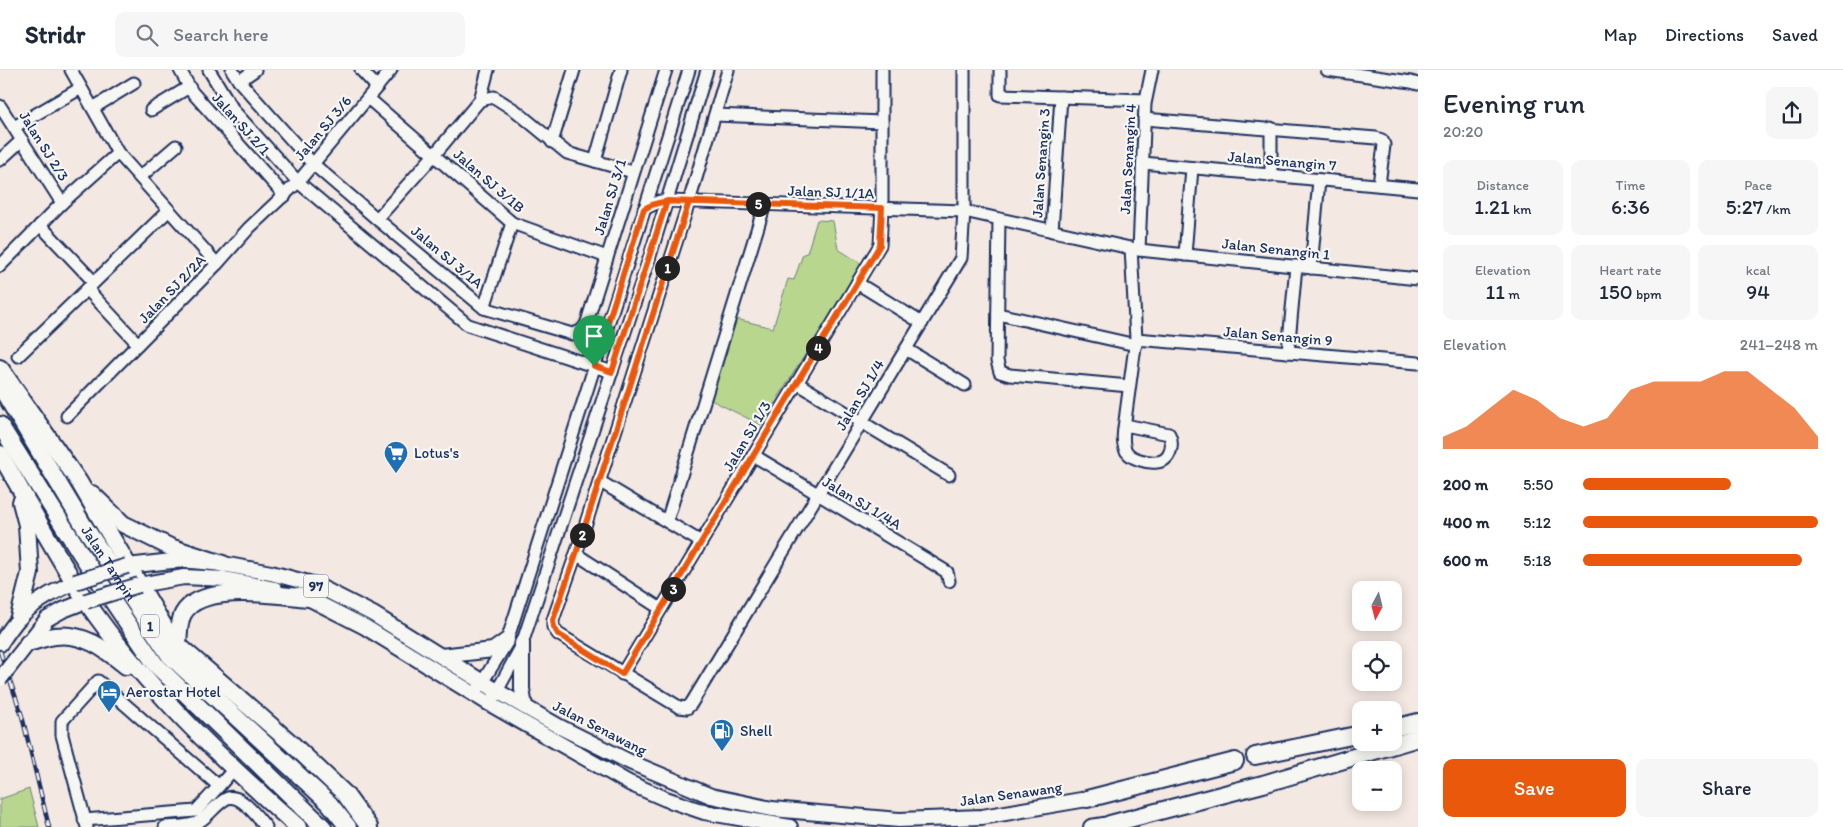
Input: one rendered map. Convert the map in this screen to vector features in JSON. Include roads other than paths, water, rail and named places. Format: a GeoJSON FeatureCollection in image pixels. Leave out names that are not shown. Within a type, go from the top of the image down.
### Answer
{"type":"FeatureCollection","features":[{"type":"Feature","properties":{"kind":"highway"},"geometry":{"type":"LineString","coordinates":[[0,368],[79,482],[168,633],[178,645],[291,743],[345,794],[369,827]]}},
{"type":"Feature","properties":{"kind":"highway","name":"Jalan Tampin"},"geometry":{"type":"LineString","coordinates":[[0,386],[84,526],[170,656],[329,804],[348,827]]}},
{"type":"Feature","properties":{"kind":"highway","name":"Jalan Tampin"},"geometry":{"type":"LineString","coordinates":[[0,425],[81,554],[155,664],[323,827]]}},
{"type":"Feature","properties":{"kind":"highway"},"geometry":{"type":"LineString","coordinates":[[0,454],[86,601],[119,646],[160,695],[233,770],[298,827]]}},
{"type":"Feature","properties":{"kind":"highway"},"geometry":{"type":"LineString","coordinates":[[13,475],[28,525],[30,573],[15,622]]}},
{"type":"Feature","properties":{"kind":"highway"},"geometry":{"type":"LineString","coordinates":[[79,482],[123,524],[170,547],[223,564]]}},
{"type":"Feature","properties":{"kind":"highway"},"geometry":{"type":"LineString","coordinates":[[178,645],[183,613],[195,602],[218,594],[237,592],[308,598]]}},
{"type":"Feature","properties":{"kind":"highway"},"geometry":{"type":"LineString","coordinates":[[22,650],[56,636],[72,636],[88,640],[108,651],[160,695]]}},
{"type":"Feature","properties":{"kind":"highway"},"geometry":{"type":"LineString","coordinates":[[1402,726],[1418,722]]}},
{"type":"Feature","properties":{"kind":"highway"},"geometry":{"type":"LineString","coordinates":[[1255,756],[1352,736]]}},
{"type":"Feature","properties":{"kind":"highway"},"geometry":{"type":"LineString","coordinates":[[1110,824],[1263,784],[1415,739]]}},
{"type":"Feature","properties":{"kind":"highway"},"geometry":{"type":"LineString","coordinates":[[1087,799],[1235,761]]}},
{"type":"Feature","properties":{"kind":"main road","name":"Jalan Senawang"},"geometry":{"type":"LineString","coordinates":[[127,566],[181,560],[223,564],[271,573],[316,585],[373,614],[497,691],[569,732],[630,762],[711,796],[772,809],[899,820],[982,817],[1087,799]]}},
{"type":"Feature","properties":{"kind":"main road","name":"97"},"geometry":{"type":"LineString","coordinates":[[0,644],[15,622],[36,603],[55,591],[75,582],[127,566]]}},
{"type":"Feature","properties":{"kind":"main road","name":"97"},"geometry":{"type":"LineString","coordinates":[[0,679],[47,619],[63,610],[139,585],[184,577],[225,579],[308,598],[365,627],[474,695],[628,783],[704,812],[790,827]]}},
{"type":"Feature","properties":{"kind":"main road"},"geometry":{"type":"LineString","coordinates":[[441,656],[493,650],[507,640]]}},
{"type":"Feature","properties":{"kind":"main road"},"geometry":{"type":"LineString","coordinates":[[522,642],[522,689],[525,707]]}},
{"type":"Feature","properties":{"kind":"main road"},"geometry":{"type":"LineString","coordinates":[[1092,827],[1110,824]]}},
{"type":"Feature","properties":{"kind":"street"},"geometry":{"type":"LineString","coordinates":[[71,70],[118,153],[217,264]]}},
{"type":"Feature","properties":{"kind":"street","name":"Jalan SJ 2/1"},"geometry":{"type":"LineString","coordinates":[[180,70],[190,87],[285,196]]}},
{"type":"Feature","properties":{"kind":"street"},"geometry":{"type":"LineString","coordinates":[[209,70],[234,111],[298,182],[468,325],[612,372]]}},
{"type":"Feature","properties":{"kind":"street","name":"Jalan SJ 3/1A"},"geometry":{"type":"LineString","coordinates":[[232,70],[239,82],[313,164],[484,308],[572,334],[581,331]]}},
{"type":"Feature","properties":{"kind":"street"},"geometry":{"type":"LineString","coordinates":[[239,82],[254,70]]}},
{"type":"Feature","properties":{"kind":"street"},"geometry":{"type":"LineString","coordinates":[[361,70],[377,87]]}},
{"type":"Feature","properties":{"kind":"street"},"geometry":{"type":"LineString","coordinates":[[377,219],[480,100],[488,70]]}},
{"type":"Feature","properties":{"kind":"street"},"geometry":{"type":"LineString","coordinates":[[552,142],[574,70]]}},
{"type":"Feature","properties":{"kind":"street"},"geometry":{"type":"LineString","coordinates":[[595,161],[621,70]]}},
{"type":"Feature","properties":{"kind":"street","name":"Jalan SJ 3/1"},"geometry":{"type":"LineString","coordinates":[[581,331],[586,325],[666,70]]}},
{"type":"Feature","properties":{"kind":"street"},"geometry":{"type":"LineString","coordinates":[[474,695],[507,640],[688,70]]}},
{"type":"Feature","properties":{"kind":"street"},"geometry":{"type":"LineString","coordinates":[[490,704],[522,642],[612,372],[707,70]]}},
{"type":"Feature","properties":{"kind":"street"},"geometry":{"type":"LineString","coordinates":[[622,674],[558,634],[553,620],[689,202],[728,70]]}},
{"type":"Feature","properties":{"kind":"street","name":"Jalan SJ 1/3"},"geometry":{"type":"LineString","coordinates":[[622,674],[880,245],[882,208],[882,70]]}},
{"type":"Feature","properties":{"kind":"street","name":"Jalan SJ 1/4"},"geometry":{"type":"LineString","coordinates":[[622,674],[679,707],[687,708],[692,704],[961,258],[964,211],[964,70]]}},
{"type":"Feature","properties":{"kind":"street"},"geometry":{"type":"LineString","coordinates":[[1000,70],[1000,95],[1146,100]]}},
{"type":"Feature","properties":{"kind":"street","name":"Jalan Senangin 4"},"geometry":{"type":"LineString","coordinates":[[1125,425],[1169,434],[1172,441],[1170,452],[1165,459],[1158,462],[1132,458],[1125,450],[1123,440],[1136,342],[1135,249],[1143,163],[1144,119],[1152,70]]}},
{"type":"Feature","properties":{"kind":"street"},"geometry":{"type":"LineString","coordinates":[[1327,70],[1418,84]]}},
{"type":"Feature","properties":{"kind":"street","name":"Jalan SJ 3/6"},"geometry":{"type":"LineString","coordinates":[[298,182],[377,87],[388,71]]}},
{"type":"Feature","properties":{"kind":"street"},"geometry":{"type":"LineString","coordinates":[[93,108],[134,83]]}},
{"type":"Feature","properties":{"kind":"street"},"geometry":{"type":"LineString","coordinates":[[150,110],[190,87]]}},
{"type":"Feature","properties":{"kind":"street"},"geometry":{"type":"LineString","coordinates":[[14,127],[81,88]]}},
{"type":"Feature","properties":{"kind":"street"},"geometry":{"type":"LineString","coordinates":[[480,100],[494,97],[516,111],[567,154],[633,172]]}},
{"type":"Feature","properties":{"kind":"street","name":"Jalan Senangin 3"},"geometry":{"type":"LineString","coordinates":[[1052,231],[1060,97]]}},
{"type":"Feature","properties":{"kind":"street","name":"Jalan SJ 3/1B"},"geometry":{"type":"LineString","coordinates":[[368,98],[435,154],[512,223],[607,257]]}},
{"type":"Feature","properties":{"kind":"street","name":"Jalan SJ 2/3"},"geometry":{"type":"LineString","coordinates":[[0,106],[62,203]]}},
{"type":"Feature","properties":{"kind":"street"},"geometry":{"type":"LineString","coordinates":[[715,115],[882,122]]}},
{"type":"Feature","properties":{"kind":"street"},"geometry":{"type":"LineString","coordinates":[[1144,119],[1376,138],[1382,140],[1384,145],[1379,185]]}},
{"type":"Feature","properties":{"kind":"street"},"geometry":{"type":"LineString","coordinates":[[1271,128],[1271,176]]}},
{"type":"Feature","properties":{"kind":"street"},"geometry":{"type":"LineString","coordinates":[[0,160],[22,140]]}},
{"type":"Feature","properties":{"kind":"street"},"geometry":{"type":"LineString","coordinates":[[140,178],[176,146]]}},
{"type":"Feature","properties":{"kind":"street"},"geometry":{"type":"LineString","coordinates":[[0,266],[62,203],[118,153]]}},
{"type":"Feature","properties":{"kind":"street","name":"Jalan Senangin 7"},"geometry":{"type":"LineString","coordinates":[[1143,163],[1418,189]]}},
{"type":"Feature","properties":{"kind":"street"},"geometry":{"type":"LineString","coordinates":[[1185,255],[1192,168]]}},
{"type":"Feature","properties":{"kind":"street"},"geometry":{"type":"LineString","coordinates":[[1312,268],[1319,180]]}},
{"type":"Feature","properties":{"kind":"street","name":"Jalan SJ 2/2A"},"geometry":{"type":"LineString","coordinates":[[67,416],[217,264],[249,228],[298,182]]}},
{"type":"Feature","properties":{"kind":"street"},"geometry":{"type":"LineString","coordinates":[[644,209],[667,201]]}},
{"type":"Feature","properties":{"kind":"street","name":"Jalan SJ 1/1A"},"geometry":{"type":"LineString","coordinates":[[667,201],[964,211],[1052,231]]}},
{"type":"Feature","properties":{"kind":"street"},"geometry":{"type":"LineString","coordinates":[[667,521],[765,204]]}},
{"type":"Feature","properties":{"kind":"street"},"geometry":{"type":"LineString","coordinates":[[18,356],[169,210]]}},
{"type":"Feature","properties":{"kind":"street"},"geometry":{"type":"LineString","coordinates":[[999,219],[997,361],[1000,372],[1010,375],[1129,386]]}},
{"type":"Feature","properties":{"kind":"street"},"geometry":{"type":"LineString","coordinates":[[484,308],[512,223]]}},
{"type":"Feature","properties":{"kind":"street"},"geometry":{"type":"LineString","coordinates":[[40,225],[138,344]]}},
{"type":"Feature","properties":{"kind":"street","name":"Jalan Senangin 1"},"geometry":{"type":"LineString","coordinates":[[1052,231],[1135,249],[1418,279]]}},
{"type":"Feature","properties":{"kind":"street"},"geometry":{"type":"LineString","coordinates":[[1288,352],[1296,266]]}},
{"type":"Feature","properties":{"kind":"street"},"geometry":{"type":"LineString","coordinates":[[857,283],[922,323]]}},
{"type":"Feature","properties":{"kind":"street","name":"Jalan Senangin 9"},"geometry":{"type":"LineString","coordinates":[[998,314],[1136,342],[1418,363]]}},
{"type":"Feature","properties":{"kind":"street"},"geometry":{"type":"LineString","coordinates":[[906,349],[965,385]]}},
{"type":"Feature","properties":{"kind":"street"},"geometry":{"type":"LineString","coordinates":[[797,383],[949,475]]}},
{"type":"Feature","properties":{"kind":"street","name":"Jalan SJ 1/4A"},"geometry":{"type":"LineString","coordinates":[[754,455],[947,572],[949,581]]}},
{"type":"Feature","properties":{"kind":"street"},"geometry":{"type":"LineString","coordinates":[[599,481],[701,542]]}},
{"type":"Feature","properties":{"kind":"street"},"geometry":{"type":"LineString","coordinates":[[576,554],[661,609]]}},
{"type":"Feature","properties":{"kind":"street"},"geometry":{"type":"LineString","coordinates":[[219,786],[98,681],[62,721],[62,735],[86,823],[196,811],[219,786],[233,770]]}},
{"type":"Feature","properties":{"kind":"street"},"geometry":{"type":"LineString","coordinates":[[165,827],[190,825],[200,822],[225,798],[234,797],[242,801],[266,827]]}},
{"type":"Feature","properties":{"kind":"railway"},"geometry":{"type":"LineString","coordinates":[[0,651],[22,716],[49,827]]}},
{"type":"Feature","properties":{"kind":"place","name":"Lotus's"},"geometry":{"type":"Point","coordinates":[396,474]}},
{"type":"Feature","properties":{"kind":"place","name":"Aerostar Hotel"},"geometry":{"type":"Point","coordinates":[109,713]}},
{"type":"Feature","properties":{"kind":"place","name":"Shell"},"geometry":{"type":"Point","coordinates":[722,752]}}]}
